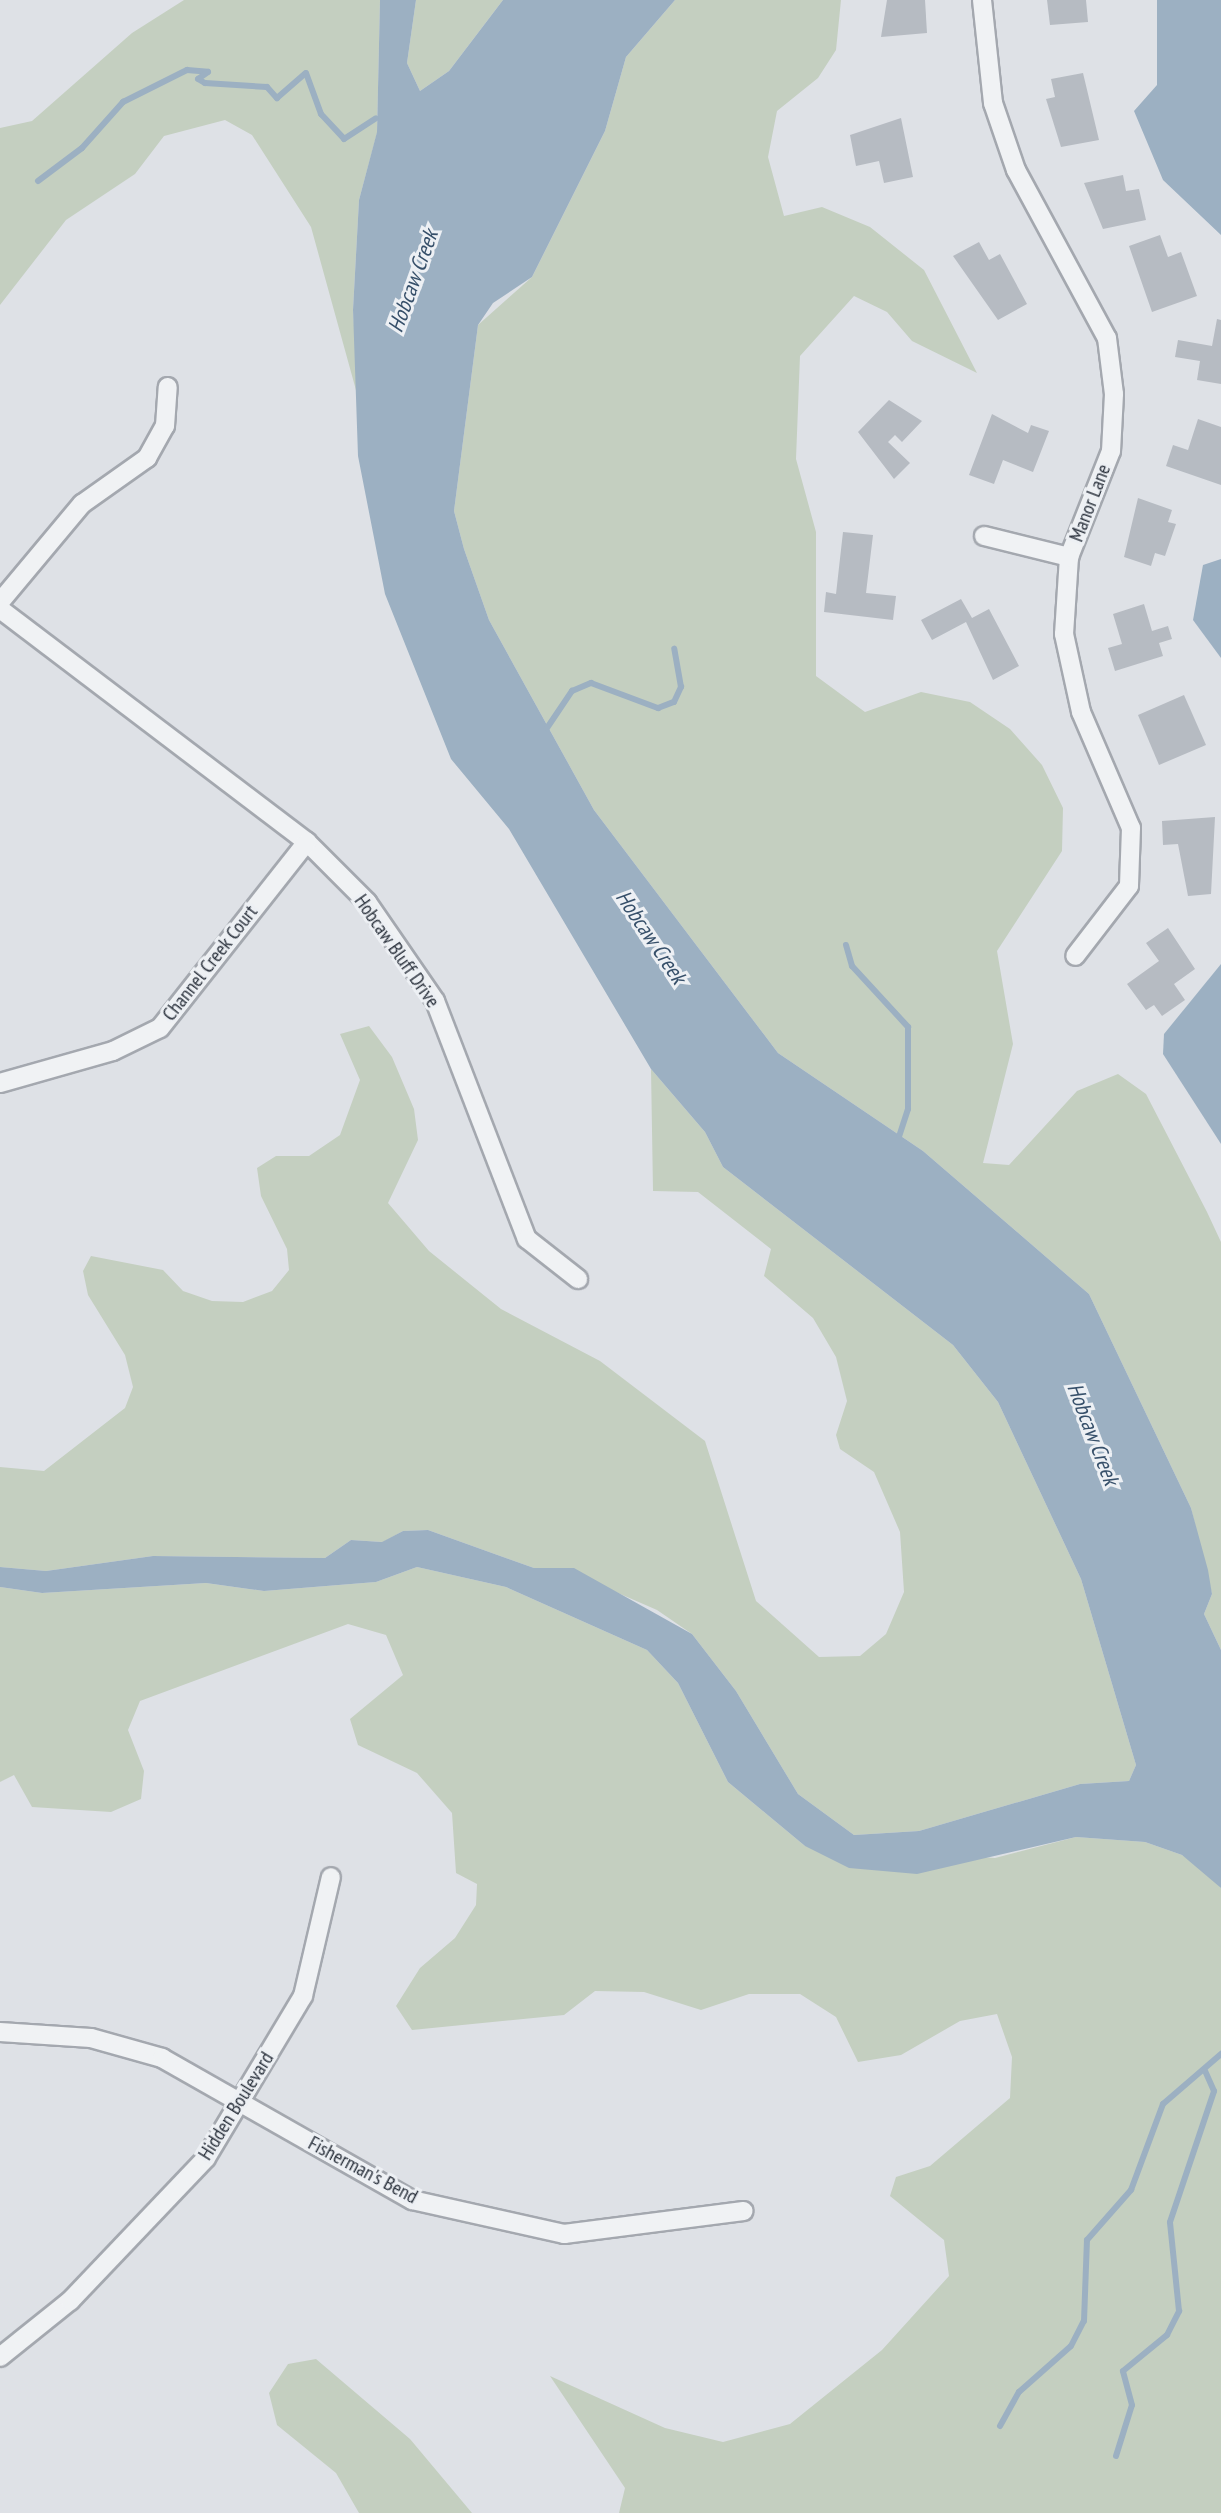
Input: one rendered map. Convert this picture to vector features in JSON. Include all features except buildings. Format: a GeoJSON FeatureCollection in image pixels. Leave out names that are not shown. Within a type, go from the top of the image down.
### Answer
{"type":"FeatureCollection","features":[{"type":"Feature","properties":{"kind":"street","name":"Manor Lane"},"geometry":{"type":"LineString","coordinates":[[982,0],[993,103],[1016,170],[1107,338],[1111,451],[1069,557],[1064,634],[1081,712],[1131,828],[1129,886],[1075,956]]}},
{"type":"Feature","properties":{"kind":"street"},"geometry":{"type":"LineString","coordinates":[[0,602],[82,504],[147,458],[165,426],[168,387]]}},
{"type":"Feature","properties":{"kind":"street"},"geometry":{"type":"LineString","coordinates":[[984,536],[1069,557]]}},
{"type":"Feature","properties":{"kind":"street","name":"Hobcaw Bluff Drive"},"geometry":{"type":"LineString","coordinates":[[0,609],[307,842],[367,902],[435,1001],[490,1134],[508,1206],[527,1239],[578,1279]]}},
{"type":"Feature","properties":{"kind":"street","name":"Channel Creek Court"},"geometry":{"type":"LineString","coordinates":[[0,1083],[113,1051],[160,1028],[307,842]]}},
{"type":"Feature","properties":{"kind":"street","name":"Hidden Boulevard"},"geometry":{"type":"LineString","coordinates":[[0,2357],[70,2301],[206,2158],[303,1996],[331,1877]]}},
{"type":"Feature","properties":{"kind":"street","name":"Fisherman's Bend"},"geometry":{"type":"LineString","coordinates":[[0,2032],[91,2038],[162,2058],[412,2200],[564,2234],[744,2211]]}},
{"type":"Feature","properties":{"kind":"green space"},"geometry":{"type":"Polygon","coordinates":[[[184,0],[380,0],[377,133],[359,200],[353,310],[359,401],[311,227],[252,135],[225,120],[164,136],[135,174],[66,220],[0,305],[0,128],[32,121],[132,33],[184,0]]]}},
{"type":"Feature","properties":{"kind":"green space"},"geometry":{"type":"Polygon","coordinates":[[[416,0],[503,0],[449,71],[420,91],[407,63],[416,0]]]}},
{"type":"Feature","properties":{"kind":"green space"},"geometry":{"type":"Polygon","coordinates":[[[675,0],[841,0],[836,50],[818,78],[777,111],[768,157],[784,216],[822,207],[870,227],[924,270],[977,373],[912,341],[887,312],[854,296],[800,356],[796,459],[816,532],[816,676],[865,712],[921,692],[970,702],[1010,729],[1042,765],[1063,808],[1062,851],[997,951],[1013,1044],[983,1163],[1009,1165],[1077,1091],[1118,1074],[1146,1094],[1207,1212],[1221,1242],[1221,1650],[1204,1614],[1212,1594],[1191,1508],[1089,1294],[923,1151],[778,1053],[594,810],[489,620],[464,549],[454,511],[478,325],[532,277],[605,131],[626,57],[675,0]]]}},
{"type":"Feature","properties":{"kind":"green space"},"geometry":{"type":"Polygon","coordinates":[[[369,1026],[392,1057],[414,1109],[418,1140],[388,1203],[429,1251],[501,1309],[600,1361],[705,1441],[756,1601],[819,1657],[860,1656],[886,1634],[904,1592],[900,1532],[874,1472],[840,1449],[836,1435],[847,1401],[836,1357],[813,1318],[764,1276],[771,1249],[698,1192],[653,1191],[651,1069],[705,1132],[723,1167],[953,1345],[998,1402],[1081,1579],[1136,1765],[1129,1781],[1080,1784],[919,1831],[854,1835],[798,1794],[736,1691],[692,1634],[657,1610],[579,1576],[534,1568],[428,1530],[403,1531],[383,1542],[351,1540],[325,1558],[153,1556],[46,1571],[0,1567],[0,1467],[44,1471],[125,1408],[133,1387],[125,1355],[88,1295],[83,1271],[91,1256],[163,1270],[183,1291],[212,1301],[243,1302],[272,1291],[289,1270],[287,1249],[261,1196],[257,1168],[276,1156],[309,1156],[340,1135],[360,1080],[340,1034],[369,1026]]]}},
{"type":"Feature","properties":{"kind":"green space"},"geometry":{"type":"Polygon","coordinates":[[[417,1567],[506,1587],[647,1650],[678,1683],[728,1782],[805,1846],[995,1858],[1076,1837],[1145,1842],[1182,1855],[1212,1876],[1221,1888],[1221,2513],[619,2513],[625,2488],[550,2376],[665,2428],[723,2442],[790,2424],[882,2350],[949,2276],[944,2240],[890,2196],[896,2177],[930,2166],[1010,2098],[1012,2057],[997,2014],[960,2021],[901,2055],[858,2062],[836,2017],[800,1994],[749,1994],[701,2010],[644,1992],[595,1991],[564,2015],[412,2030],[396,2006],[420,1968],[455,1938],[476,1905],[477,1884],[456,1873],[452,1813],[417,1773],[358,1745],[350,1719],[403,1675],[386,1635],[348,1624],[140,1701],[128,1730],[144,1771],[141,1799],[111,1812],[32,1807],[14,1775],[0,1782],[0,1587],[42,1593],[206,1583],[264,1591],[376,1582],[417,1567]]]}},
{"type":"Feature","properties":{"kind":"green space"},"geometry":{"type":"Polygon","coordinates":[[[316,2359],[410,2439],[472,2513],[359,2513],[336,2473],[277,2425],[269,2393],[288,2364],[316,2359]]]}},
{"type":"Feature","properties":{"kind":"water","name":"Hobcaw Creek"},"geometry":{"type":"Polygon","coordinates":[[[380,0],[416,0],[407,63],[420,91],[449,71],[503,0],[675,0],[626,57],[605,131],[532,277],[493,303],[478,325],[454,511],[464,549],[489,620],[594,810],[778,1053],[923,1151],[1089,1294],[1191,1508],[1208,1570],[1212,1594],[1204,1614],[1221,1650],[1221,1888],[1182,1855],[1145,1842],[1076,1837],[917,1874],[849,1868],[805,1846],[728,1782],[678,1683],[647,1650],[506,1587],[417,1567],[376,1582],[264,1591],[206,1583],[42,1593],[0,1587],[0,1567],[46,1571],[153,1556],[325,1558],[351,1540],[382,1542],[403,1531],[428,1530],[534,1568],[574,1568],[692,1634],[736,1691],[798,1794],[854,1835],[919,1831],[1080,1784],[1129,1781],[1136,1765],[1081,1579],[998,1402],[953,1345],[723,1167],[705,1132],[651,1069],[509,829],[451,759],[385,594],[358,456],[353,310],[359,200],[377,132],[380,0]]]}},
{"type":"Feature","properties":{"kind":"water"},"geometry":{"type":"Polygon","coordinates":[[[1157,0],[1221,0],[1221,235],[1163,180],[1134,111],[1157,85],[1157,0]]]}},
{"type":"Feature","properties":{"kind":"water"},"geometry":{"type":"Polygon","coordinates":[[[1221,559],[1221,658],[1193,620],[1203,565],[1221,559]]]}},
{"type":"Feature","properties":{"kind":"water"},"geometry":{"type":"Polygon","coordinates":[[[1221,964],[1221,1144],[1163,1054],[1164,1034],[1221,964]]]}},
{"type":"Feature","properties":{"kind":"waterway"},"geometry":{"type":"LineString","coordinates":[[38,181],[82,148],[123,102],[187,70],[208,72],[198,79],[205,83],[267,87],[277,98],[306,73],[321,114],[344,139],[376,118]]}},
{"type":"Feature","properties":{"kind":"waterway"},"geometry":{"type":"LineString","coordinates":[[547,728],[572,691],[591,683],[658,708],[674,702],[681,687],[674,649]]}},
{"type":"Feature","properties":{"kind":"waterway"},"geometry":{"type":"LineString","coordinates":[[846,945],[852,966],[908,1027],[908,1109],[899,1136]]}},
{"type":"Feature","properties":{"kind":"waterway"},"geometry":{"type":"LineString","coordinates":[[1000,2426],[1019,2392],[1071,2346],[1084,2321],[1087,2240],[1131,2190],[1163,2104],[1221,2054]]}},
{"type":"Feature","properties":{"kind":"waterway"},"geometry":{"type":"LineString","coordinates":[[1116,2456],[1132,2405],[1123,2371],[1167,2335],[1179,2311],[1170,2222],[1214,2091],[1205,2071]]}}]}
